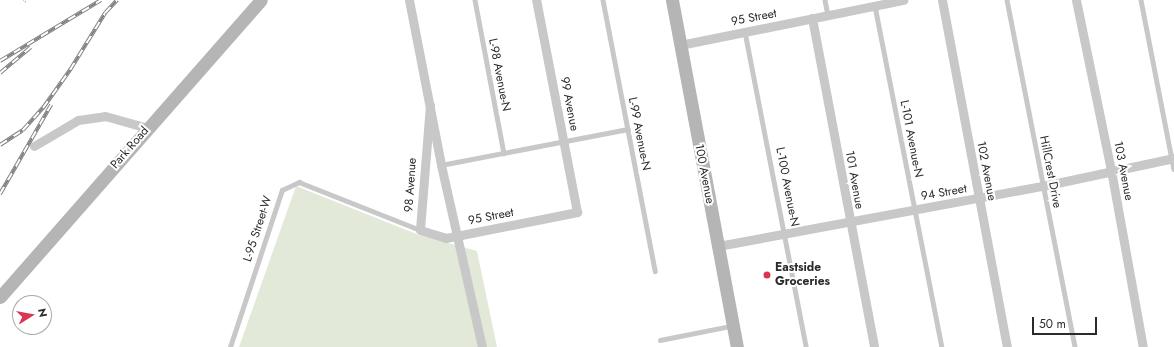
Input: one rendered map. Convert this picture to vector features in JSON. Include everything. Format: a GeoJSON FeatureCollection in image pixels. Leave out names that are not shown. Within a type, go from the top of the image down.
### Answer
{"type":"FeatureCollection","features":[{"type":"Feature","properties":{"kind":"street","name":"Park Road"},"geometry":{"type":"LineString","coordinates":[[0,297],[261,0]]}},
{"type":"Feature","properties":{"kind":"street","name":"98 Avenue"},"geometry":{"type":"LineString","coordinates":[[409,0],[441,165],[482,347]]}},
{"type":"Feature","properties":{"kind":"street","name":"99 Avenue"},"geometry":{"type":"LineString","coordinates":[[536,0],[577,212]]}},
{"type":"Feature","properties":{"kind":"street","name":"100 Avenue"},"geometry":{"type":"LineString","coordinates":[[672,0],[737,347]]}},
{"type":"Feature","properties":{"kind":"street","name":"95 Street"},"geometry":{"type":"LineString","coordinates":[[680,45],[904,0]]}},
{"type":"Feature","properties":{"kind":"street","name":"102 Avenue"},"geometry":{"type":"LineString","coordinates":[[942,0],[1007,347]]}},
{"type":"Feature","properties":{"kind":"street","name":"103 Avenue"},"geometry":{"type":"LineString","coordinates":[[1076,0],[1111,170],[1143,347]]}},
{"type":"Feature","properties":{"kind":"street","name":"101 Avenue"},"geometry":{"type":"LineString","coordinates":[[812,18],[874,347]]}},
{"type":"Feature","properties":{"kind":"street","name":"98 Avenue"},"geometry":{"type":"LineString","coordinates":[[430,105],[420,230],[446,238],[456,236]]}},
{"type":"Feature","properties":{"kind":"street"},"geometry":{"type":"LineString","coordinates":[[34,146],[78,120],[105,116],[148,128]]}},
{"type":"Feature","properties":{"kind":"street","name":"94 Street"},"geometry":{"type":"LineString","coordinates":[[718,246],[979,199],[1173,158]]}},
{"type":"Feature","properties":{"kind":"street","name":"95 Street"},"geometry":{"type":"LineString","coordinates":[[456,236],[577,212]]}},
{"type":"Feature","properties":{"kind":"lane","name":"L-98 Avenue-N"},"geometry":{"type":"LineString","coordinates":[[475,0],[504,153]]}},
{"type":"Feature","properties":{"kind":"lane","name":"L-99 Avenue-N"},"geometry":{"type":"LineString","coordinates":[[603,0],[656,271]]}},
{"type":"Feature","properties":{"kind":"lane"},"geometry":{"type":"LineString","coordinates":[[825,0],[828,15]]}},
{"type":"Feature","properties":{"kind":"lane","name":"HillCrest Drive"},"geometry":{"type":"LineString","coordinates":[[1007,0],[1075,347]]}},
{"type":"Feature","properties":{"kind":"lane"},"geometry":{"type":"LineString","coordinates":[[1141,0],[1174,169]]}},
{"type":"Feature","properties":{"kind":"lane","name":"L-101 Avenue-N"},"geometry":{"type":"LineString","coordinates":[[875,6],[914,211],[942,347]]}},
{"type":"Feature","properties":{"kind":"lane","name":"L-100 Avenue-N"},"geometry":{"type":"LineString","coordinates":[[745,32],[786,233],[806,347]]}},
{"type":"Feature","properties":{"kind":"lane"},"geometry":{"type":"LineString","coordinates":[[441,165],[628,129]]}},
{"type":"Feature","properties":{"kind":"lane","name":"L-95 Street-W"},"geometry":{"type":"LineString","coordinates":[[230,347],[282,190],[299,182],[420,230]]}},
{"type":"Feature","properties":{"kind":"lane"},"geometry":{"type":"LineString","coordinates":[[660,340],[733,325]]}},
{"type":"Feature","properties":{"kind":"green space"},"geometry":{"type":"Polygon","coordinates":[[[296,186],[419,235],[477,251],[497,347],[239,347],[296,186]]]}},
{"type":"Feature","properties":{"kind":"railway"},"geometry":{"type":"LineString","coordinates":[[0,61],[101,0]]}},
{"type":"Feature","properties":{"kind":"railway"},"geometry":{"type":"LineString","coordinates":[[0,145],[23,130],[43,108],[70,70],[105,13],[117,0]]}},
{"type":"Feature","properties":{"kind":"railway"},"geometry":{"type":"LineString","coordinates":[[0,73],[31,47]]}},
{"type":"Feature","properties":{"kind":"railway"},"geometry":{"type":"LineString","coordinates":[[0,194],[51,105]]}},
{"type":"Feature","properties":{"kind":"place","name":"Eastside Groceries"},"geometry":{"type":"Point","coordinates":[767,275]}}]}
